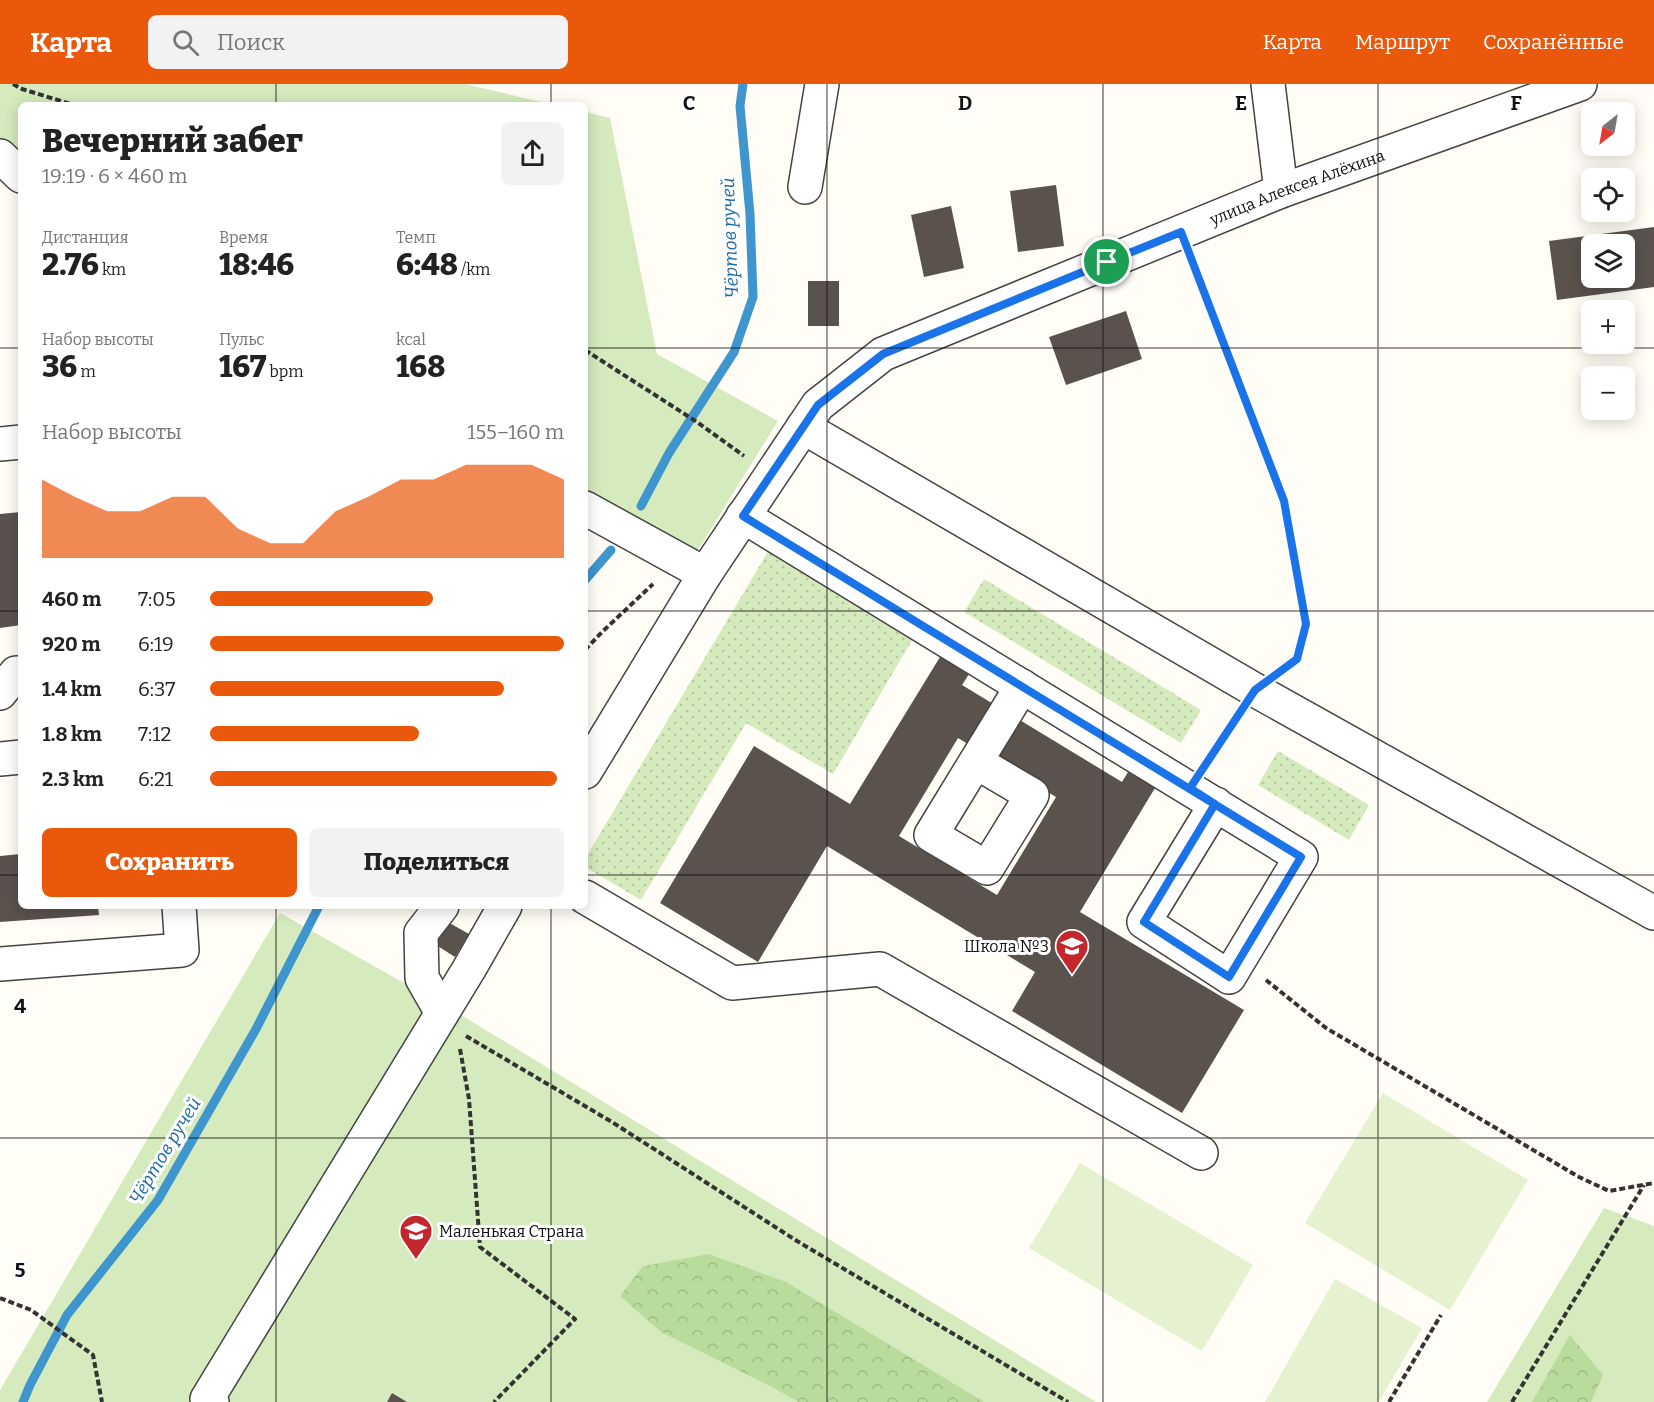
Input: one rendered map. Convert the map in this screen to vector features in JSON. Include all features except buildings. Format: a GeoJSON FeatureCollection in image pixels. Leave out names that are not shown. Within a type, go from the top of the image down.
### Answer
{"type":"FeatureCollection","features":[{"type":"Feature","properties":{"kind":"street"},"geometry":{"type":"LineString","coordinates":[[805,187],[822,84]]}},
{"type":"Feature","properties":{"kind":"street"},"geometry":{"type":"LineString","coordinates":[[1268,84],[1281,191]]}},
{"type":"Feature","properties":{"kind":"street","name":"улица Алексея Алёхина"},"geometry":{"type":"LineString","coordinates":[[588,766],[692,567],[743,516],[818,405],[883,354],[1281,191],[1580,84]]}},
{"type":"Feature","properties":{"kind":"street"},"geometry":{"type":"LineString","coordinates":[[0,156],[18,173]]}},
{"type":"Feature","properties":{"kind":"street"},"geometry":{"type":"LineString","coordinates":[[803,427],[1255,690],[1654,913]]}},
{"type":"Feature","properties":{"kind":"street"},"geometry":{"type":"LineString","coordinates":[[0,444],[18,442]]}},
{"type":"Feature","properties":{"kind":"street"},"geometry":{"type":"LineString","coordinates":[[588,510],[692,567]]}},
{"type":"Feature","properties":{"kind":"street"},"geometry":{"type":"LineString","coordinates":[[743,516],[1203,796],[1301,857],[1229,977],[1144,922],[1203,796]]}},
{"type":"Feature","properties":{"kind":"street"},"geometry":{"type":"LineString","coordinates":[[0,693],[18,673]]}},
{"type":"Feature","properties":{"kind":"street"},"geometry":{"type":"LineString","coordinates":[[976,762],[1022,686]]}},
{"type":"Feature","properties":{"kind":"street"},"geometry":{"type":"LineString","coordinates":[[0,759],[18,756]]}},
{"type":"Feature","properties":{"kind":"street"},"geometry":{"type":"LineString","coordinates":[[588,899],[732,983],[880,969],[1201,1153]]}},
{"type":"Feature","properties":{"kind":"street"},"geometry":{"type":"LineString","coordinates":[[0,964],[182,950],[179,909]]}},
{"type":"Feature","properties":{"kind":"street"},"geometry":{"type":"LineString","coordinates":[[440,909],[421,933],[422,978],[449,1022]]}},
{"type":"Feature","properties":{"kind":"street"},"geometry":{"type":"LineString","coordinates":[[212,1402],[207,1399],[449,1022],[504,909]]}},
{"type":"Feature","properties":{"kind":"path"},"geometry":{"type":"LineString","coordinates":[[14,84],[22,89],[64,102]]}},
{"type":"Feature","properties":{"kind":"path"},"geometry":{"type":"LineString","coordinates":[[1181,232],[1284,501],[1306,624],[1297,659],[1255,690],[1203,796]]}},
{"type":"Feature","properties":{"kind":"path"},"geometry":{"type":"LineString","coordinates":[[588,352],[698,422],[771,475]]}},
{"type":"Feature","properties":{"kind":"path"},"geometry":{"type":"LineString","coordinates":[[588,647],[602,632],[692,567]]}},
{"type":"Feature","properties":{"kind":"path"},"geometry":{"type":"LineString","coordinates":[[1239,959],[1326,1028],[1579,1177],[1609,1191],[1654,1183]]}},
{"type":"Feature","properties":{"kind":"path"},"geometry":{"type":"LineString","coordinates":[[449,1022],[612,1122],[797,1241],[1068,1402]]}},
{"type":"Feature","properties":{"kind":"path"},"geometry":{"type":"LineString","coordinates":[[459,1043],[469,1099],[480,1247],[575,1318],[494,1402]]}},
{"type":"Feature","properties":{"kind":"path"},"geometry":{"type":"LineString","coordinates":[[1512,1402],[1644,1185]]}},
{"type":"Feature","properties":{"kind":"path"},"geometry":{"type":"LineString","coordinates":[[0,1298],[31,1310],[93,1355],[102,1402]]}},
{"type":"Feature","properties":{"kind":"path"},"geometry":{"type":"LineString","coordinates":[[1389,1402],[1441,1315]]}},
{"type":"Feature","properties":{"kind":"green space"},"geometry":{"type":"Polygon","coordinates":[[[0,84],[465,84],[541,102],[18,102],[18,159],[0,142],[0,84]]]}},
{"type":"Feature","properties":{"kind":"green space"},"geometry":{"type":"Polygon","coordinates":[[[588,113],[610,118],[657,354],[778,421],[696,553],[588,493],[588,113]]]}},
{"type":"Feature","properties":{"kind":"green space"},"geometry":{"type":"Polygon","coordinates":[[[769,550],[914,637],[833,774],[746,723],[641,900],[588,869],[588,854],[769,550]]]}},
{"type":"Feature","properties":{"kind":"green space"},"geometry":{"type":"Polygon","coordinates":[[[984,579],[1201,710],[1181,743],[964,612],[984,579]]]}},
{"type":"Feature","properties":{"kind":"green space"},"geometry":{"type":"Polygon","coordinates":[[[1278,751],[1369,805],[1349,840],[1258,785],[1278,751]]]}},
{"type":"Feature","properties":{"kind":"green space"},"geometry":{"type":"Polygon","coordinates":[[[280,913],[466,1018],[1096,1402],[0,1402],[0,1391],[3,1385],[280,913]]]}},
{"type":"Feature","properties":{"kind":"green space"},"geometry":{"type":"Polygon","coordinates":[[[1383,1093],[1528,1180],[1450,1310],[1305,1223],[1383,1093]]]}},
{"type":"Feature","properties":{"kind":"green space"},"geometry":{"type":"Polygon","coordinates":[[[1080,1163],[1253,1265],[1202,1351],[1029,1248],[1080,1163]]]}},
{"type":"Feature","properties":{"kind":"green space"},"geometry":{"type":"Polygon","coordinates":[[[1604,1208],[1654,1226],[1654,1402],[1487,1402],[1604,1208]]]}},
{"type":"Feature","properties":{"kind":"green space"},"geometry":{"type":"Polygon","coordinates":[[[709,1254],[786,1282],[984,1402],[799,1402],[661,1332],[620,1296],[643,1266],[709,1254]]]}},
{"type":"Feature","properties":{"kind":"green space"},"geometry":{"type":"Polygon","coordinates":[[[1335,1279],[1422,1328],[1379,1402],[1265,1402],[1335,1279]]]}},
{"type":"Feature","properties":{"kind":"green space"},"geometry":{"type":"Polygon","coordinates":[[[1570,1335],[1603,1375],[1591,1402],[1532,1402],[1570,1335]]]}},
{"type":"Feature","properties":{"kind":"waterway","name":"Чёртов ручей"},"geometry":{"type":"LineString","coordinates":[[641,506],[669,453],[734,352],[753,297],[750,214],[740,106],[743,84]]}},
{"type":"Feature","properties":{"kind":"waterway","name":"Чёртов ручей"},"geometry":{"type":"LineString","coordinates":[[588,577],[611,550]]}},
{"type":"Feature","properties":{"kind":"waterway","name":"Чёртов ручей"},"geometry":{"type":"LineString","coordinates":[[23,1402],[67,1315],[158,1200],[256,1029],[317,909]]}},
{"type":"Feature","properties":{"kind":"place","name":"Школа №3"},"geometry":{"type":"Point","coordinates":[1072,975]}},
{"type":"Feature","properties":{"kind":"place","name":"Маленькая Страна"},"geometry":{"type":"Point","coordinates":[416,1260]}},
{"type":"Feature","properties":{"kind":"route"},"geometry":{"type":"LineString","coordinates":[[1107,262],[883,354],[818,405],[743,516],[1190,788],[1301,857],[1229,977],[1144,922],[1215,804],[1190,788],[1255,690],[1297,659],[1306,624],[1284,501],[1181,232],[1107,262]]}}]}
